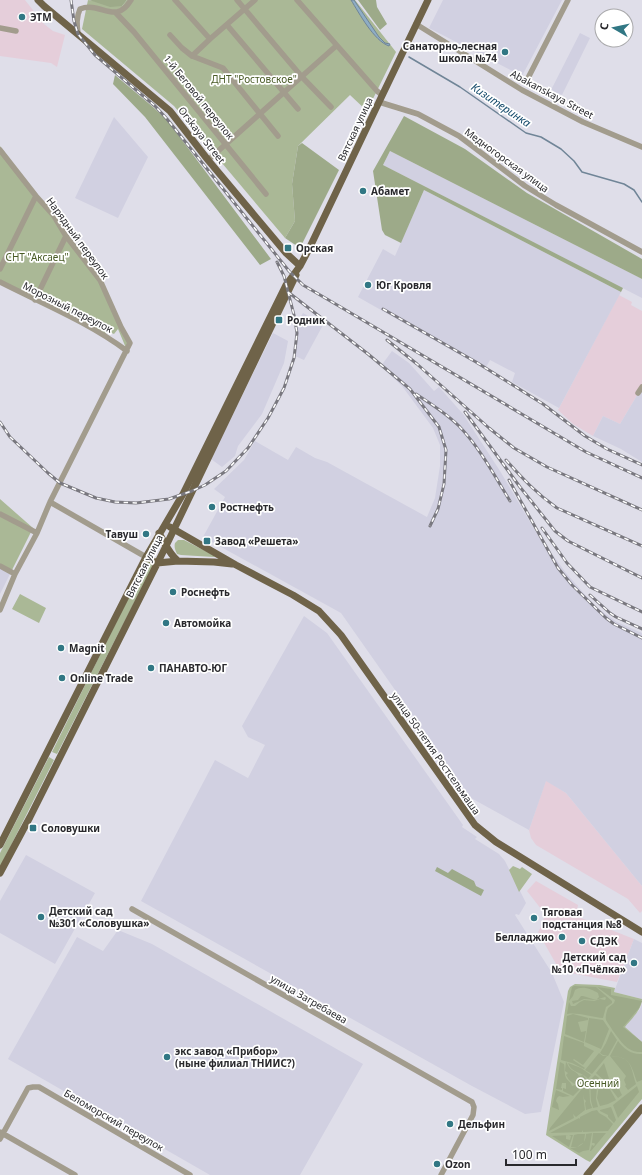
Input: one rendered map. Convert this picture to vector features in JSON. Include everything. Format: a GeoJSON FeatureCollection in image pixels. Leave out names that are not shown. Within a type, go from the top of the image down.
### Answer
{"type":"FeatureCollection","features":[{"type":"Feature","properties":{"kind":"main road","name":"Orskaya Street"},"geometry":{"type":"LineString","coordinates":[[38,0],[170,111],[208,160],[286,253],[300,266]]}},
{"type":"Feature","properties":{"kind":"main road","name":"Вятская улица"},"geometry":{"type":"LineString","coordinates":[[0,873],[166,546],[428,0]]}},
{"type":"Feature","properties":{"kind":"main road","name":"Вятская улица"},"geometry":{"type":"LineString","coordinates":[[1,841],[47,754],[146,557],[183,494],[286,285],[300,266]]}},
{"type":"Feature","properties":{"kind":"main road","name":"улица 50-летия Ростсельмаша"},"geometry":{"type":"LineString","coordinates":[[165,524],[319,611],[341,635],[475,826],[496,842],[642,932]]}},
{"type":"Feature","properties":{"kind":"main road"},"geometry":{"type":"LineString","coordinates":[[159,533],[173,557],[178,561]]}},
{"type":"Feature","properties":{"kind":"main road"},"geometry":{"type":"LineString","coordinates":[[146,557],[157,563],[178,561],[214,562],[236,565]]}},
{"type":"Feature","properties":{"kind":"main road"},"geometry":{"type":"LineString","coordinates":[[47,754],[55,754],[58,760]]}},
{"type":"Feature","properties":{"kind":"main road"},"geometry":{"type":"LineString","coordinates":[[588,1175],[642,1108]]}},
{"type":"Feature","properties":{"kind":"street"},"geometry":{"type":"LineString","coordinates":[[78,34],[77,23],[80,9],[91,7],[116,12],[127,7],[132,0]]}},
{"type":"Feature","properties":{"kind":"street"},"geometry":{"type":"LineString","coordinates":[[175,0],[210,39]]}},
{"type":"Feature","properties":{"kind":"street"},"geometry":{"type":"LineString","coordinates":[[237,0],[302,77],[331,107]]}},
{"type":"Feature","properties":{"kind":"street"},"geometry":{"type":"LineString","coordinates":[[192,56],[255,0]]}},
{"type":"Feature","properties":{"kind":"street"},"geometry":{"type":"LineString","coordinates":[[297,0],[376,91],[380,98]]}},
{"type":"Feature","properties":{"kind":"street"},"geometry":{"type":"LineString","coordinates":[[527,80],[568,0]]}},
{"type":"Feature","properties":{"kind":"street","name":"1-й Беговой переулок"},"geometry":{"type":"LineString","coordinates":[[116,12],[266,194]]}},
{"type":"Feature","properties":{"kind":"street","name":"Abakanskaya Street"},"geometry":{"type":"LineString","coordinates":[[416,24],[518,88],[583,122],[642,147]]}},
{"type":"Feature","properties":{"kind":"street"},"geometry":{"type":"LineString","coordinates":[[227,25],[298,110]]}},
{"type":"Feature","properties":{"kind":"street"},"geometry":{"type":"LineString","coordinates":[[0,28],[16,31]]}},
{"type":"Feature","properties":{"kind":"street"},"geometry":{"type":"LineString","coordinates":[[170,35],[192,56],[223,68],[278,136]]}},
{"type":"Feature","properties":{"kind":"street"},"geometry":{"type":"LineString","coordinates":[[208,160],[336,46]]}},
{"type":"Feature","properties":{"kind":"street","name":"Медногорская улица"},"geometry":{"type":"LineString","coordinates":[[380,98],[418,114],[459,136],[525,186],[556,206],[642,252]]}},
{"type":"Feature","properties":{"kind":"street"},"geometry":{"type":"LineString","coordinates":[[0,162],[2,153]]}},
{"type":"Feature","properties":{"kind":"street","name":"Нарядный переулок"},"geometry":{"type":"LineString","coordinates":[[2,153],[54,216],[66,236],[100,280],[130,344],[127,350]]}},
{"type":"Feature","properties":{"kind":"street"},"geometry":{"type":"LineString","coordinates":[[0,268],[36,196]]}},
{"type":"Feature","properties":{"kind":"street"},"geometry":{"type":"LineString","coordinates":[[35,300],[66,236]]}},
{"type":"Feature","properties":{"kind":"street","name":"Морозный переулок"},"geometry":{"type":"LineString","coordinates":[[0,282],[92,328],[127,350]]}},
{"type":"Feature","properties":{"kind":"street"},"geometry":{"type":"LineString","coordinates":[[0,610],[15,574],[37,534],[50,502],[127,350]]}},
{"type":"Feature","properties":{"kind":"street"},"geometry":{"type":"LineString","coordinates":[[638,393],[642,387]]}},
{"type":"Feature","properties":{"kind":"street"},"geometry":{"type":"LineString","coordinates":[[50,502],[146,557]]}},
{"type":"Feature","properties":{"kind":"street"},"geometry":{"type":"LineString","coordinates":[[0,514],[37,534]]}},
{"type":"Feature","properties":{"kind":"street"},"geometry":{"type":"LineString","coordinates":[[0,566],[15,574]]}},
{"type":"Feature","properties":{"kind":"street","name":"улица Загребаева"},"geometry":{"type":"LineString","coordinates":[[132,909],[472,1102],[474,1114],[441,1175]]}},
{"type":"Feature","properties":{"kind":"street","name":"Беломорский переулок"},"geometry":{"type":"LineString","coordinates":[[1,1135],[28,1088],[39,1087],[190,1175]]}},
{"type":"Feature","properties":{"kind":"street"},"geometry":{"type":"LineString","coordinates":[[1,1135],[75,1175]]}},
{"type":"Feature","properties":{"kind":"shaded area"},"geometry":{"type":"Polygon","coordinates":[[[0,0],[25,0],[44,24],[53,31],[65,35],[57,67],[51,63],[0,56],[0,0]]]}},
{"type":"Feature","properties":{"kind":"shaded area","name":"Санаторно-лесная школа №74"},"geometry":{"type":"Polygon","coordinates":[[[443,0],[562,0],[522,76],[429,28],[443,0]]]}},
{"type":"Feature","properties":{"kind":"shaded area"},"geometry":{"type":"Polygon","coordinates":[[[580,33],[590,38],[562,95],[551,90],[580,33]]]}},
{"type":"Feature","properties":{"kind":"shaded area"},"geometry":{"type":"Polygon","coordinates":[[[114,117],[148,157],[118,218],[75,198],[114,117]]]}},
{"type":"Feature","properties":{"kind":"shaded area"},"geometry":{"type":"Polygon","coordinates":[[[390,151],[642,279],[642,298],[383,165],[390,151]]]}},
{"type":"Feature","properties":{"kind":"shaded area"},"geometry":{"type":"Polygon","coordinates":[[[424,190],[621,292],[559,408],[512,382],[515,373],[490,360],[485,369],[358,297],[383,249],[395,256],[424,190]]]}},
{"type":"Feature","properties":{"kind":"shaded area"},"geometry":{"type":"Polygon","coordinates":[[[619,295],[632,302],[631,305],[642,311],[642,387],[620,424],[603,416],[593,436],[573,424],[558,410],[619,295]]]}},
{"type":"Feature","properties":{"kind":"shaded area"},"geometry":{"type":"Polygon","coordinates":[[[303,313],[323,325],[304,360],[295,356],[296,325],[303,313]]]}},
{"type":"Feature","properties":{"kind":"shaded area"},"geometry":{"type":"Polygon","coordinates":[[[273,333],[288,341],[284,363],[262,414],[238,446],[235,456],[222,467],[211,459],[273,333]]]}},
{"type":"Feature","properties":{"kind":"shaded area"},"geometry":{"type":"Polygon","coordinates":[[[392,351],[409,363],[434,391],[439,387],[463,414],[500,471],[550,556],[553,555],[566,573],[596,607],[617,622],[642,633],[642,886],[566,793],[546,781],[529,830],[471,798],[341,613],[203,537],[225,497],[214,489],[244,460],[255,441],[288,460],[296,447],[315,458],[327,462],[427,517],[435,498],[440,466],[440,445],[433,428],[402,386],[381,366],[392,351]]]}},
{"type":"Feature","properties":{"kind":"shaded area"},"geometry":{"type":"Polygon","coordinates":[[[642,387],[642,462],[621,449],[593,436],[603,416],[620,424],[642,387]]]}},
{"type":"Feature","properties":{"kind":"shaded area"},"geometry":{"type":"Polygon","coordinates":[[[0,564],[12,570],[0,594],[0,564]]]}},
{"type":"Feature","properties":{"kind":"shaded area"},"geometry":{"type":"Polygon","coordinates":[[[304,616],[327,633],[463,825],[462,827],[477,837],[475,839],[499,854],[505,861],[526,903],[519,915],[515,915],[552,973],[564,1002],[541,1112],[525,1114],[472,1086],[141,901],[215,760],[248,778],[265,745],[248,737],[242,726],[304,616]]]}},
{"type":"Feature","properties":{"kind":"shaded area"},"geometry":{"type":"Polygon","coordinates":[[[546,780],[566,793],[642,886],[642,911],[640,913],[628,899],[536,845],[531,838],[529,830],[546,780]]]}},
{"type":"Feature","properties":{"kind":"shaded area","name":"Детский сад №301 «Соловушка»"},"geometry":{"type":"Polygon","coordinates":[[[26,855],[95,893],[55,964],[0,933],[0,901],[26,855]]]}},
{"type":"Feature","properties":{"kind":"shaded area"},"geometry":{"type":"Polygon","coordinates":[[[536,881],[578,905],[576,916],[634,939],[617,982],[560,971],[538,932],[545,914],[527,891],[536,881]]]}},
{"type":"Feature","properties":{"kind":"shaded area"},"geometry":{"type":"Polygon","coordinates":[[[118,930],[152,944],[363,1064],[300,1175],[210,1175],[8,1059],[77,937],[103,951],[118,930]]]}},
{"type":"Feature","properties":{"kind":"shaded area","name":"Детский сад №10 «Пчёлка»"},"geometry":{"type":"Polygon","coordinates":[[[634,939],[642,943],[642,999],[614,992],[634,939]]]}},
{"type":"Feature","properties":{"kind":"shaded area"},"geometry":{"type":"Polygon","coordinates":[[[642,1003],[642,1042],[624,1027],[640,1009],[642,1003]]]}},
{"type":"Feature","properties":{"kind":"green space","name":"ДНТ \"Ростовское\""},"geometry":{"type":"Polygon","coordinates":[[[88,0],[122,6],[127,0],[355,0],[396,52],[367,111],[350,95],[298,146],[292,184],[295,221],[285,238],[174,106],[82,29],[88,0]]]}},
{"type":"Feature","properties":{"kind":"green space"},"geometry":{"type":"Polygon","coordinates":[[[89,0],[127,0],[122,6],[110,7],[89,0]]]}},
{"type":"Feature","properties":{"kind":"green space"},"geometry":{"type":"Polygon","coordinates":[[[358,0],[376,0],[377,7],[387,24],[380,30],[358,0]]]}},
{"type":"Feature","properties":{"kind":"green space"},"geometry":{"type":"Polygon","coordinates":[[[115,75],[167,120],[271,259],[260,265],[145,117],[113,84],[115,75]]]}},
{"type":"Feature","properties":{"kind":"green space"},"geometry":{"type":"Polygon","coordinates":[[[404,116],[465,149],[527,193],[642,259],[642,279],[390,151],[383,165],[623,288],[621,292],[424,190],[401,243],[385,235],[382,230],[373,171],[404,116]]]}},
{"type":"Feature","properties":{"kind":"green space"},"geometry":{"type":"Polygon","coordinates":[[[302,143],[339,170],[300,248],[285,238],[295,221],[292,184],[298,146],[302,143]]]}},
{"type":"Feature","properties":{"kind":"green space","name":"СНТ \"Аксаец\""},"geometry":{"type":"Polygon","coordinates":[[[0,146],[91,265],[129,344],[126,348],[118,329],[114,334],[107,331],[106,334],[0,280],[0,146]]]}},
{"type":"Feature","properties":{"kind":"green space"},"geometry":{"type":"Polygon","coordinates":[[[0,499],[33,528],[12,570],[0,564],[0,499]]]}},
{"type":"Feature","properties":{"kind":"green space"},"geometry":{"type":"Polygon","coordinates":[[[178,540],[184,540],[215,556],[177,554],[175,550],[175,543],[178,540]]]}},
{"type":"Feature","properties":{"kind":"green space"},"geometry":{"type":"Polygon","coordinates":[[[147,561],[152,564],[152,567],[57,754],[52,752],[145,564],[147,561]]]}},
{"type":"Feature","properties":{"kind":"green space"},"geometry":{"type":"Polygon","coordinates":[[[20,594],[46,608],[39,623],[12,609],[20,594]]]}},
{"type":"Feature","properties":{"kind":"green space"},"geometry":{"type":"Polygon","coordinates":[[[49,757],[54,760],[0,867],[0,853],[49,757]]]}},
{"type":"Feature","properties":{"kind":"green space"},"geometry":{"type":"Polygon","coordinates":[[[513,866],[520,869],[522,867],[532,874],[519,892],[509,870],[513,866]]]}},
{"type":"Feature","properties":{"kind":"green space"},"geometry":{"type":"Polygon","coordinates":[[[437,867],[448,873],[452,869],[474,881],[476,886],[484,890],[481,896],[435,871],[437,867]]]}},
{"type":"Feature","properties":{"kind":"green space","name":"Осенний"},"geometry":{"type":"Polygon","coordinates":[[[575,984],[600,985],[615,988],[614,992],[642,999],[642,1003],[638,1011],[625,1027],[642,1042],[642,1099],[590,1162],[546,1135],[568,991],[570,987],[575,984]]]}},
{"type":"Feature","properties":{"kind":"green space"},"geometry":{"type":"Polygon","coordinates":[[[572,987],[596,987],[612,1001],[612,1003],[606,1007],[603,1018],[580,1014],[567,1014],[569,1002],[571,1006],[575,1006],[584,1000],[594,1001],[600,999],[605,1000],[606,998],[605,997],[596,1000],[599,997],[598,993],[590,989],[581,988],[575,990],[569,1001],[572,987]]]}},
{"type":"Feature","properties":{"kind":"green space"},"geometry":{"type":"Polygon","coordinates":[[[597,987],[611,989],[611,995],[642,1001],[639,1008],[623,1027],[642,1042],[642,1052],[632,1051],[625,1046],[613,1031],[606,1020],[606,1014],[608,1008],[614,1003],[615,1000],[597,987]]]}},
{"type":"Feature","properties":{"kind":"green space"},"geometry":{"type":"Polygon","coordinates":[[[581,996],[596,1000],[584,999],[573,1004],[572,1001],[578,1000],[581,996]]]}},
{"type":"Feature","properties":{"kind":"green space"},"geometry":{"type":"Polygon","coordinates":[[[573,1014],[588,1018],[588,1020],[578,1022],[581,1032],[586,1031],[584,1042],[565,1034],[567,1016],[573,1014]]]}},
{"type":"Feature","properties":{"kind":"green space"},"geometry":{"type":"Polygon","coordinates":[[[589,1018],[603,1020],[609,1029],[601,1049],[585,1042],[589,1018]]]}},
{"type":"Feature","properties":{"kind":"green space"},"geometry":{"type":"Polygon","coordinates":[[[611,1031],[617,1040],[608,1056],[603,1055],[600,1053],[611,1031]]]}},
{"type":"Feature","properties":{"kind":"green space"},"geometry":{"type":"Polygon","coordinates":[[[564,1036],[584,1043],[584,1046],[594,1051],[583,1065],[574,1059],[573,1060],[585,1068],[584,1069],[572,1063],[561,1060],[564,1036]]]}},
{"type":"Feature","properties":{"kind":"green space"},"geometry":{"type":"Polygon","coordinates":[[[618,1041],[628,1051],[635,1054],[642,1054],[642,1080],[637,1082],[631,1066],[626,1060],[617,1056],[610,1056],[618,1041]]]}},
{"type":"Feature","properties":{"kind":"green space"},"geometry":{"type":"Polygon","coordinates":[[[599,1053],[603,1056],[607,1056],[592,1074],[585,1070],[599,1053]]]}},
{"type":"Feature","properties":{"kind":"green space"},"geometry":{"type":"Polygon","coordinates":[[[610,1056],[622,1058],[629,1063],[636,1084],[628,1090],[625,1086],[624,1080],[626,1076],[610,1056]]]}},
{"type":"Feature","properties":{"kind":"green space"},"geometry":{"type":"Polygon","coordinates":[[[560,1062],[564,1064],[566,1078],[572,1086],[575,1085],[580,1089],[573,1096],[563,1091],[563,1088],[566,1089],[566,1083],[562,1083],[562,1090],[556,1089],[560,1062]]]}},
{"type":"Feature","properties":{"kind":"green space"},"geometry":{"type":"Polygon","coordinates":[[[566,1062],[579,1076],[583,1075],[587,1080],[580,1088],[569,1080],[566,1075],[568,1073],[565,1071],[566,1062]]]}},
{"type":"Feature","properties":{"kind":"green space"},"geometry":{"type":"Polygon","coordinates":[[[568,1063],[581,1068],[591,1075],[588,1079],[586,1076],[572,1069],[568,1063]]]}},
{"type":"Feature","properties":{"kind":"green space"},"geometry":{"type":"Polygon","coordinates":[[[604,1063],[611,1085],[613,1084],[617,1086],[622,1095],[618,1098],[606,1082],[596,1073],[604,1063]]]}},
{"type":"Feature","properties":{"kind":"green space"},"geometry":{"type":"Polygon","coordinates":[[[595,1075],[599,1078],[596,1085],[596,1099],[598,1107],[593,1108],[591,1101],[590,1080],[595,1075]]]}},
{"type":"Feature","properties":{"kind":"green space"},"geometry":{"type":"Polygon","coordinates":[[[600,1079],[608,1086],[616,1100],[600,1106],[597,1098],[600,1079]]]}},
{"type":"Feature","properties":{"kind":"green space"},"geometry":{"type":"Polygon","coordinates":[[[589,1081],[590,1102],[592,1108],[586,1110],[586,1101],[581,1090],[589,1081]]]}},
{"type":"Feature","properties":{"kind":"green space"},"geometry":{"type":"Polygon","coordinates":[[[637,1086],[639,1092],[618,1118],[613,1105],[637,1086]]]}},
{"type":"Feature","properties":{"kind":"green space"},"geometry":{"type":"Polygon","coordinates":[[[556,1090],[570,1096],[559,1096],[557,1098],[556,1101],[559,1110],[552,1107],[556,1090]]]}},
{"type":"Feature","properties":{"kind":"green space"},"geometry":{"type":"Polygon","coordinates":[[[581,1090],[585,1110],[576,1117],[573,1114],[574,1118],[549,1131],[550,1128],[581,1090]]]}},
{"type":"Feature","properties":{"kind":"green space"},"geometry":{"type":"Polygon","coordinates":[[[611,1107],[616,1120],[614,1123],[608,1115],[600,1111],[611,1107]]]}},
{"type":"Feature","properties":{"kind":"green space"},"geometry":{"type":"Polygon","coordinates":[[[597,1110],[613,1124],[608,1131],[583,1132],[582,1130],[582,1132],[550,1133],[579,1118],[580,1119],[580,1117],[592,1111],[597,1110]]]}},
{"type":"Feature","properties":{"kind":"green space"},"geometry":{"type":"Polygon","coordinates":[[[592,1133],[589,1150],[579,1153],[570,1148],[581,1145],[585,1140],[586,1134],[592,1133]]]}},
{"type":"Feature","properties":{"kind":"green space"},"geometry":{"type":"Polygon","coordinates":[[[593,1133],[606,1133],[590,1151],[592,1145],[594,1146],[595,1144],[592,1143],[593,1133]]]}},
{"type":"Feature","properties":{"kind":"green space"},"geometry":{"type":"Polygon","coordinates":[[[585,1134],[584,1142],[577,1147],[571,1147],[574,1135],[585,1134]]]}},
{"type":"Feature","properties":{"kind":"green space"},"geometry":{"type":"Polygon","coordinates":[[[566,1135],[566,1139],[570,1140],[571,1136],[569,1135],[573,1135],[569,1147],[552,1136],[566,1135]]]}},
{"type":"Feature","properties":{"kind":"water"},"geometry":{"type":"Polygon","coordinates":[[[351,0],[354,0],[379,37],[385,43],[390,44],[389,46],[383,43],[372,33],[351,0]]]}},
{"type":"Feature","properties":{"kind":"waterway","name":"Кизитеринка"},"geometry":{"type":"LineString","coordinates":[[409,57],[460,87],[526,133],[541,137],[561,149],[574,161],[582,172],[624,184],[634,190],[642,202]]}},
{"type":"Feature","properties":{"kind":"railway"},"geometry":{"type":"LineString","coordinates":[[71,0],[74,21],[78,34],[95,55],[155,106],[167,119],[289,271],[303,285],[586,452],[642,478]]}},
{"type":"Feature","properties":{"kind":"railway"},"geometry":{"type":"LineString","coordinates":[[0,422],[10,437],[60,483],[96,498],[115,502],[136,503],[169,499],[205,485],[226,471],[248,448],[268,418],[284,388],[294,358],[297,333],[294,315],[284,276],[277,262]]}},
{"type":"Feature","properties":{"kind":"railway"},"geometry":{"type":"LineString","coordinates":[[288,292],[368,354],[410,389],[439,427],[446,450],[444,484],[438,509],[430,526]]}},
{"type":"Feature","properties":{"kind":"railway"},"geometry":{"type":"LineString","coordinates":[[383,309],[476,362],[543,404],[585,436],[607,449],[642,465]]}},
{"type":"Feature","properties":{"kind":"railway"},"geometry":{"type":"LineString","coordinates":[[387,340],[514,448],[547,467],[642,510]]}},
{"type":"Feature","properties":{"kind":"railway"},"geometry":{"type":"LineString","coordinates":[[416,394],[449,417],[467,434],[510,501]]}},
{"type":"Feature","properties":{"kind":"railway"},"geometry":{"type":"LineString","coordinates":[[465,412],[520,487],[555,531],[568,541],[642,578]]}},
{"type":"Feature","properties":{"kind":"railway"},"geometry":{"type":"LineString","coordinates":[[506,460],[530,486],[557,508],[642,546]]}},
{"type":"Feature","properties":{"kind":"railway"},"geometry":{"type":"LineString","coordinates":[[509,480],[558,568],[572,585],[606,618],[614,624],[642,638]]}},
{"type":"Feature","properties":{"kind":"railway"},"geometry":{"type":"LineString","coordinates":[[542,528],[567,563],[590,587],[642,612]]}},
{"type":"Feature","properties":{"kind":"railway"},"geometry":{"type":"LineString","coordinates":[[590,595],[616,617],[642,629]]}},
{"type":"Feature","properties":{"kind":"place","name":"ЭТМ"},"geometry":{"type":"Point","coordinates":[22,17]}},
{"type":"Feature","properties":{"kind":"place","name":"Санаторно-лесная школа №74"},"geometry":{"type":"Point","coordinates":[505,52]}},
{"type":"Feature","properties":{"kind":"place","name":"Абамет"},"geometry":{"type":"Point","coordinates":[363,191]}},
{"type":"Feature","properties":{"kind":"place","name":"Орская"},"geometry":{"type":"Point","coordinates":[288,248]}},
{"type":"Feature","properties":{"kind":"place","name":"Юг Кровля"},"geometry":{"type":"Point","coordinates":[368,285]}},
{"type":"Feature","properties":{"kind":"place","name":"Родник"},"geometry":{"type":"Point","coordinates":[279,320]}},
{"type":"Feature","properties":{"kind":"place","name":"Ростнефть"},"geometry":{"type":"Point","coordinates":[212,507]}},
{"type":"Feature","properties":{"kind":"place","name":"Тавуш"},"geometry":{"type":"Point","coordinates":[146,534]}},
{"type":"Feature","properties":{"kind":"place","name":"Завод «Решета»"},"geometry":{"type":"Point","coordinates":[207,541]}},
{"type":"Feature","properties":{"kind":"place","name":"Роснефть"},"geometry":{"type":"Point","coordinates":[173,592]}},
{"type":"Feature","properties":{"kind":"place","name":"Автомойка"},"geometry":{"type":"Point","coordinates":[166,623]}},
{"type":"Feature","properties":{"kind":"place","name":"Magnit"},"geometry":{"type":"Point","coordinates":[61,648]}},
{"type":"Feature","properties":{"kind":"place","name":"ПАНАВТО-ЮГ"},"geometry":{"type":"Point","coordinates":[151,668]}},
{"type":"Feature","properties":{"kind":"place","name":"Online Trade"},"geometry":{"type":"Point","coordinates":[62,678]}},
{"type":"Feature","properties":{"kind":"place","name":"Соловушки"},"geometry":{"type":"Point","coordinates":[33,828]}},
{"type":"Feature","properties":{"kind":"place","name":"Детский сад №301 «Соловушка»"},"geometry":{"type":"Point","coordinates":[41,917]}},
{"type":"Feature","properties":{"kind":"place","name":"Тяговая подстанция №8"},"geometry":{"type":"Point","coordinates":[534,918]}},
{"type":"Feature","properties":{"kind":"place","name":"Белладжио"},"geometry":{"type":"Point","coordinates":[562,937]}},
{"type":"Feature","properties":{"kind":"place","name":"СДЭК"},"geometry":{"type":"Point","coordinates":[582,941]}},
{"type":"Feature","properties":{"kind":"place","name":"Детский сад №10 «Пчёлка»"},"geometry":{"type":"Point","coordinates":[634,963]}},
{"type":"Feature","properties":{"kind":"place","name":"экс завод «Прибор» (ныне филиал ТНИИС?)"},"geometry":{"type":"Point","coordinates":[167,1057]}},
{"type":"Feature","properties":{"kind":"place","name":"Дельфин"},"geometry":{"type":"Point","coordinates":[450,1124]}},
{"type":"Feature","properties":{"kind":"place","name":"Ozon"},"geometry":{"type":"Point","coordinates":[437,1164]}}]}
